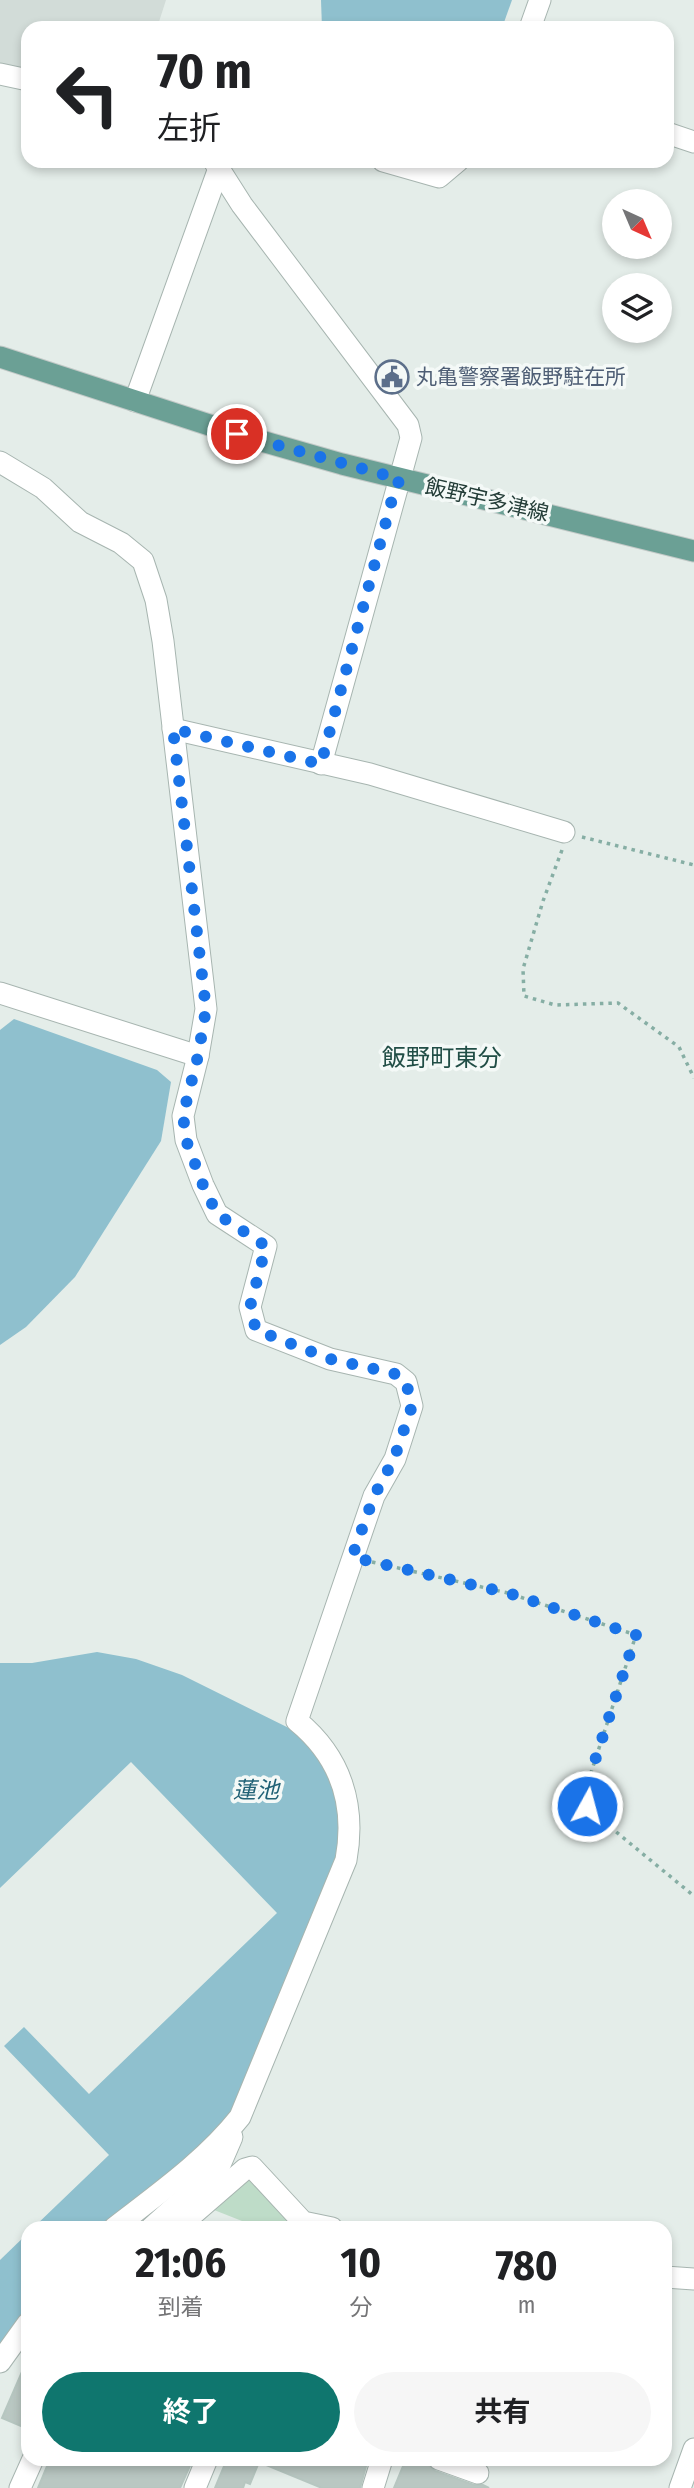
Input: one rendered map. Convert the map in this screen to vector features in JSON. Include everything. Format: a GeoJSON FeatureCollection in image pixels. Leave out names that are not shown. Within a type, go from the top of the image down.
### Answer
{"type":"FeatureCollection","features":[{"type":"Feature","properties":{"kind":"main road","name":"飯野宇多津線"},"geometry":{"type":"LineString","coordinates":[[0,358],[397,485],[694,551]]}},
{"type":"Feature","properties":{"kind":"street"},"geometry":{"type":"LineString","coordinates":[[532,21],[540,0]]}},
{"type":"Feature","properties":{"kind":"street"},"geometry":{"type":"LineString","coordinates":[[0,75],[21,79]]}},
{"type":"Feature","properties":{"kind":"street"},"geometry":{"type":"LineString","coordinates":[[674,135],[694,142]]}},
{"type":"Feature","properties":{"kind":"street"},"geometry":{"type":"LineString","coordinates":[[135,401],[215,168]]}},
{"type":"Feature","properties":{"kind":"street"},"geometry":{"type":"LineString","coordinates":[[218,168],[242,205],[408,425],[411,438],[321,764]]}},
{"type":"Feature","properties":{"kind":"street"},"geometry":{"type":"LineString","coordinates":[[408,168],[439,177],[450,168]]}},
{"type":"Feature","properties":{"kind":"street"},"geometry":{"type":"LineString","coordinates":[[0,462],[43,488],[80,522],[121,543],[143,561],[156,600],[206,1009],[198,1056],[183,1115],[186,1140],[217,1214],[266,1246],[250,1307],[256,1330],[330,1359],[396,1374],[406,1382],[412,1406],[394,1459],[374,1496],[297,1721],[322,1745],[341,1781],[350,1812],[351,1834],[346,1860],[219,2167],[159,2221]]}},
{"type":"Feature","properties":{"kind":"street"},"geometry":{"type":"LineString","coordinates":[[173,729],[370,774],[564,832]]}},
{"type":"Feature","properties":{"kind":"street"},"geometry":{"type":"LineString","coordinates":[[0,993],[198,1056]]}},
{"type":"Feature","properties":{"kind":"street"},"geometry":{"type":"LineString","coordinates":[[123,2221],[203,2158],[223,2140],[240,2117]]}},
{"type":"Feature","properties":{"kind":"street"},"geometry":{"type":"LineString","coordinates":[[185,2221],[245,2169],[252,2167],[299,2221]]}},
{"type":"Feature","properties":{"kind":"street"},"geometry":{"type":"LineString","coordinates":[[672,2277],[694,2279]]}},
{"type":"Feature","properties":{"kind":"street"},"geometry":{"type":"LineString","coordinates":[[0,2362],[21,2333]]}},
{"type":"Feature","properties":{"kind":"street"},"geometry":{"type":"LineString","coordinates":[[680,2488],[694,2449]]}},
{"type":"Feature","properties":{"kind":"street"},"geometry":{"type":"LineString","coordinates":[[20,2488],[30,2466]]}},
{"type":"Feature","properties":{"kind":"street"},"geometry":{"type":"LineString","coordinates":[[195,2488],[204,2466]]}},
{"type":"Feature","properties":{"kind":"street"},"geometry":{"type":"LineString","coordinates":[[373,2488],[377,2466]]}},
{"type":"Feature","properties":{"kind":"street"},"geometry":{"type":"LineString","coordinates":[[458,2466],[478,2473]]}},
{"type":"Feature","properties":{"kind":"path"},"geometry":{"type":"LineString","coordinates":[[694,865],[564,832],[562,854],[543,901],[523,969],[524,996],[555,1005],[618,1003],[679,1047],[694,1078]]}},
{"type":"Feature","properties":{"kind":"path"},"geometry":{"type":"LineString","coordinates":[[352,1557],[508,1593],[636,1635],[584,1794],[587,1806],[598,1818],[694,1896]]}},
{"type":"Feature","properties":{"kind":"shaded area"},"geometry":{"type":"Polygon","coordinates":[[[0,0],[166,0],[159,21],[21,21],[21,70],[0,65],[0,0]]]}},
{"type":"Feature","properties":{"kind":"green space"},"geometry":{"type":"Polygon","coordinates":[[[249,2175],[290,2221],[242,2221],[209,2208],[249,2175]]]}},
{"type":"Feature","properties":{"kind":"water"},"geometry":{"type":"Polygon","coordinates":[[[321,0],[512,0],[504,21],[322,21],[321,0]]]}},
{"type":"Feature","properties":{"kind":"water"},"geometry":{"type":"Polygon","coordinates":[[[14,1019],[157,1070],[171,1082],[161,1141],[75,1277],[26,1327],[0,1345],[0,1030],[14,1019]]]}},
{"type":"Feature","properties":{"kind":"water","name":"蓮池"},"geometry":{"type":"Polygon","coordinates":[[[97,1652],[136,1659],[182,1675],[307,1737],[325,1769],[336,1797],[339,1837],[333,1870],[233,2111],[205,2144],[112,2221],[40,2221],[109,2155],[4,2046],[24,2027],[89,2094],[277,1913],[131,1762],[0,1888],[0,1663],[32,1663],[97,1652]]]}},
{"type":"Feature","properties":{"kind":"water"},"geometry":{"type":"Polygon","coordinates":[[[21,2240],[21,2320],[0,2349],[0,2260],[21,2240]]]}},
{"type":"Feature","properties":{"kind":"building"},"geometry":{"type":"Polygon","coordinates":[[[21,2374],[21,2426],[2,2418],[21,2374]]]}},
{"type":"Feature","properties":{"kind":"building"},"geometry":{"type":"Polygon","coordinates":[[[47,2466],[190,2466],[180,2488],[38,2488],[47,2466]]]}},
{"type":"Feature","properties":{"kind":"building"},"geometry":{"type":"Polygon","coordinates":[[[224,2466],[257,2466],[250,2484],[245,2482],[243,2488],[215,2488],[224,2466]]]}},
{"type":"Feature","properties":{"kind":"building"},"geometry":{"type":"Polygon","coordinates":[[[269,2466],[366,2466],[360,2488],[322,2488],[269,2466]]]}},
{"type":"Feature","properties":{"kind":"building"},"geometry":{"type":"Polygon","coordinates":[[[403,2466],[430,2466],[435,2471],[489,2488],[394,2488],[403,2466]]]}},
{"type":"Feature","properties":{"kind":"place","name":"丸亀警察署飯野駐在所"},"geometry":{"type":"Point","coordinates":[392,377]}},
{"type":"Feature","properties":{"kind":"district","name":"飯野町東分"},"geometry":{"type":"Point","coordinates":[442,1058]}},
{"type":"Feature","properties":{"kind":"route"},"geometry":{"type":"LineString","coordinates":[[237,434],[400,479],[394,492],[321,764],[173,729],[206,1009],[198,1056],[183,1115],[186,1140],[217,1214],[266,1246],[250,1307],[256,1330],[330,1359],[396,1374],[406,1382],[412,1406],[394,1459],[374,1496],[352,1557],[508,1593],[636,1635],[584,1794],[587,1806]]}}]}
